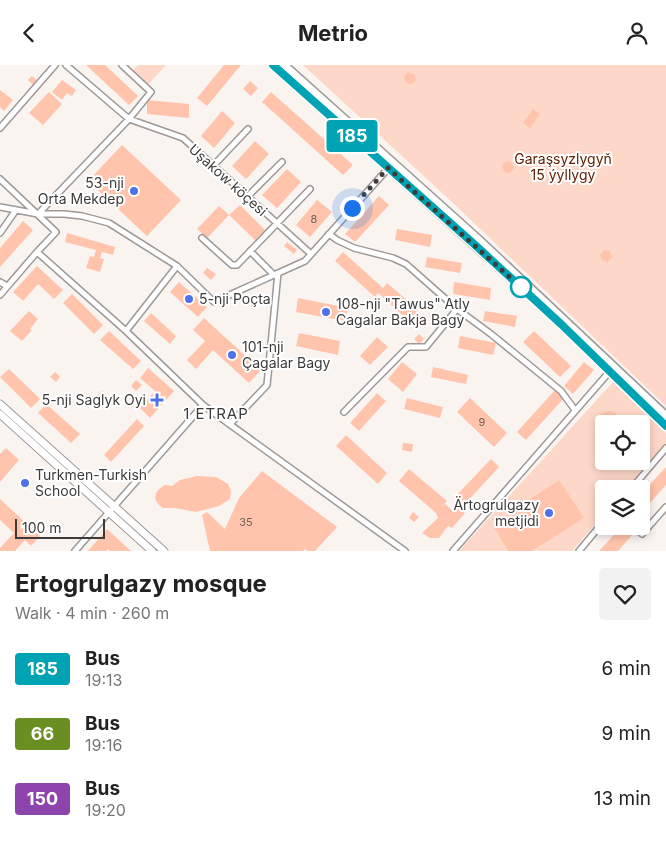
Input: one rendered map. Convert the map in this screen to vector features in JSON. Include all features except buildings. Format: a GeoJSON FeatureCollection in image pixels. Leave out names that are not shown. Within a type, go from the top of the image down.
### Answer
{"type":"FeatureCollection","features":[{"type":"Feature","properties":{"kind":"main road"},"geometry":{"type":"LineString","coordinates":[[0,404],[112,510],[148,550]]}},
{"type":"Feature","properties":{"kind":"main road"},"geometry":{"type":"LineString","coordinates":[[0,414],[112,510],[164,551]]}},
{"type":"Feature","properties":{"kind":"street"},"geometry":{"type":"LineString","coordinates":[[0,128],[55,65]]}},
{"type":"Feature","properties":{"kind":"street","name":"Uşakow köçesi"},"geometry":{"type":"LineString","coordinates":[[66,65],[129,119],[183,138],[311,254]]}},
{"type":"Feature","properties":{"kind":"street"},"geometry":{"type":"LineString","coordinates":[[38,214],[129,119],[151,92],[122,65]]}},
{"type":"Feature","properties":{"kind":"street"},"geometry":{"type":"LineString","coordinates":[[273,65],[390,165]]}},
{"type":"Feature","properties":{"kind":"street"},"geometry":{"type":"LineString","coordinates":[[285,65],[554,317],[666,415]]}},
{"type":"Feature","properties":{"kind":"street"},"geometry":{"type":"LineString","coordinates":[[213,166],[248,129]]}},
{"type":"Feature","properties":{"kind":"street"},"geometry":{"type":"LineString","coordinates":[[247,197],[282,162]]}},
{"type":"Feature","properties":{"kind":"street"},"geometry":{"type":"LineString","coordinates":[[0,207],[38,214],[82,216],[109,223],[177,266],[214,301],[305,261],[390,165]]}},
{"type":"Feature","properties":{"kind":"street"},"geometry":{"type":"LineString","coordinates":[[0,179],[56,232],[37,251],[0,295]]}},
{"type":"Feature","properties":{"kind":"street"},"geometry":{"type":"LineString","coordinates":[[202,238],[232,265],[237,265],[310,189]]}},
{"type":"Feature","properties":{"kind":"street"},"geometry":{"type":"LineString","coordinates":[[0,233],[16,210]]}},
{"type":"Feature","properties":{"kind":"street"},"geometry":{"type":"LineString","coordinates":[[329,234],[354,248],[393,257],[406,264],[457,309],[562,391],[575,411]]}},
{"type":"Feature","properties":{"kind":"street"},"geometry":{"type":"LineString","coordinates":[[37,251],[126,331],[203,405],[405,551]]}},
{"type":"Feature","properties":{"kind":"street"},"geometry":{"type":"LineString","coordinates":[[250,251],[276,274]]}},
{"type":"Feature","properties":{"kind":"street"},"geometry":{"type":"LineString","coordinates":[[126,331],[177,266]]}},
{"type":"Feature","properties":{"kind":"street"},"geometry":{"type":"LineString","coordinates":[[230,424],[266,385],[276,274]]}},
{"type":"Feature","properties":{"kind":"street"},"geometry":{"type":"LineString","coordinates":[[0,281],[8,286]]}},
{"type":"Feature","properties":{"kind":"street"},"geometry":{"type":"LineString","coordinates":[[344,412],[408,347],[426,347],[457,309]]}},
{"type":"Feature","properties":{"kind":"street"},"geometry":{"type":"LineString","coordinates":[[452,551],[612,368]]}},
{"type":"Feature","properties":{"kind":"street"},"geometry":{"type":"LineString","coordinates":[[612,368],[666,426]]}},
{"type":"Feature","properties":{"kind":"street"},"geometry":{"type":"LineString","coordinates":[[75,551],[203,405]]}},
{"type":"Feature","properties":{"kind":"street"},"geometry":{"type":"LineString","coordinates":[[639,480],[666,448]]}},
{"type":"Feature","properties":{"kind":"street"},"geometry":{"type":"LineString","coordinates":[[650,525],[666,507]]}},
{"type":"Feature","properties":{"kind":"street"},"geometry":{"type":"LineString","coordinates":[[579,551],[595,532]]}},
{"type":"Feature","properties":{"kind":"green space"},"geometry":{"type":"Polygon","coordinates":[[[138,65],[166,65],[147,86],[132,72],[138,65]]]}},
{"type":"Feature","properties":{"kind":"green space","name":"Garaşsyzlygyň 15 ýyllygy"},"geometry":{"type":"Polygon","coordinates":[[[303,65],[666,65],[666,406],[453,203],[303,65]]]}},
{"type":"Feature","properties":{"kind":"green space"},"geometry":{"type":"Polygon","coordinates":[[[614,381],[648,415],[595,415],[595,470],[643,470],[634,480],[595,480],[595,524],[572,551],[532,551],[583,518],[559,480],[521,505],[523,509],[494,528],[508,551],[459,551],[614,381]]]}},
{"type":"Feature","properties":{"kind":"green space"},"geometry":{"type":"Polygon","coordinates":[[[650,417],[666,433],[666,443],[650,461],[650,417]]]}},
{"type":"Feature","properties":{"kind":"bus line","name":"185"},"geometry":{"type":"LineString","coordinates":[[273,65],[474,244],[561,324],[666,426]]}},
{"type":"Feature","properties":{"kind":"place","name":"53-nji Orta Mekdep"},"geometry":{"type":"Point","coordinates":[134,191]}},
{"type":"Feature","properties":{"kind":"place","name":"5-nji Poçta"},"geometry":{"type":"Point","coordinates":[189,299]}},
{"type":"Feature","properties":{"kind":"place","name":"108-nji \"Tawus\" Atly Cagalar Bakja Bagy"},"geometry":{"type":"Point","coordinates":[326,312]}},
{"type":"Feature","properties":{"kind":"place","name":"101-nji Çagalar Bagy"},"geometry":{"type":"Point","coordinates":[232,355]}},
{"type":"Feature","properties":{"kind":"place","name":"5-nji Saglyk Oyi"},"geometry":{"type":"Point","coordinates":[157,400]}},
{"type":"Feature","properties":{"kind":"place","name":"Turkmen-Turkish School"},"geometry":{"type":"Point","coordinates":[25,483]}},
{"type":"Feature","properties":{"kind":"place","name":"Ärtogrulgazy metjidi"},"geometry":{"type":"Point","coordinates":[549,513]}},
{"type":"Feature","properties":{"kind":"district","name":"1 ETRAP"},"geometry":{"type":"Point","coordinates":[216,414]}},
{"type":"Feature","properties":{"kind":"route"},"geometry":{"type":"LineString","coordinates":[[352,208],[388,168],[521,287]]}}]}
